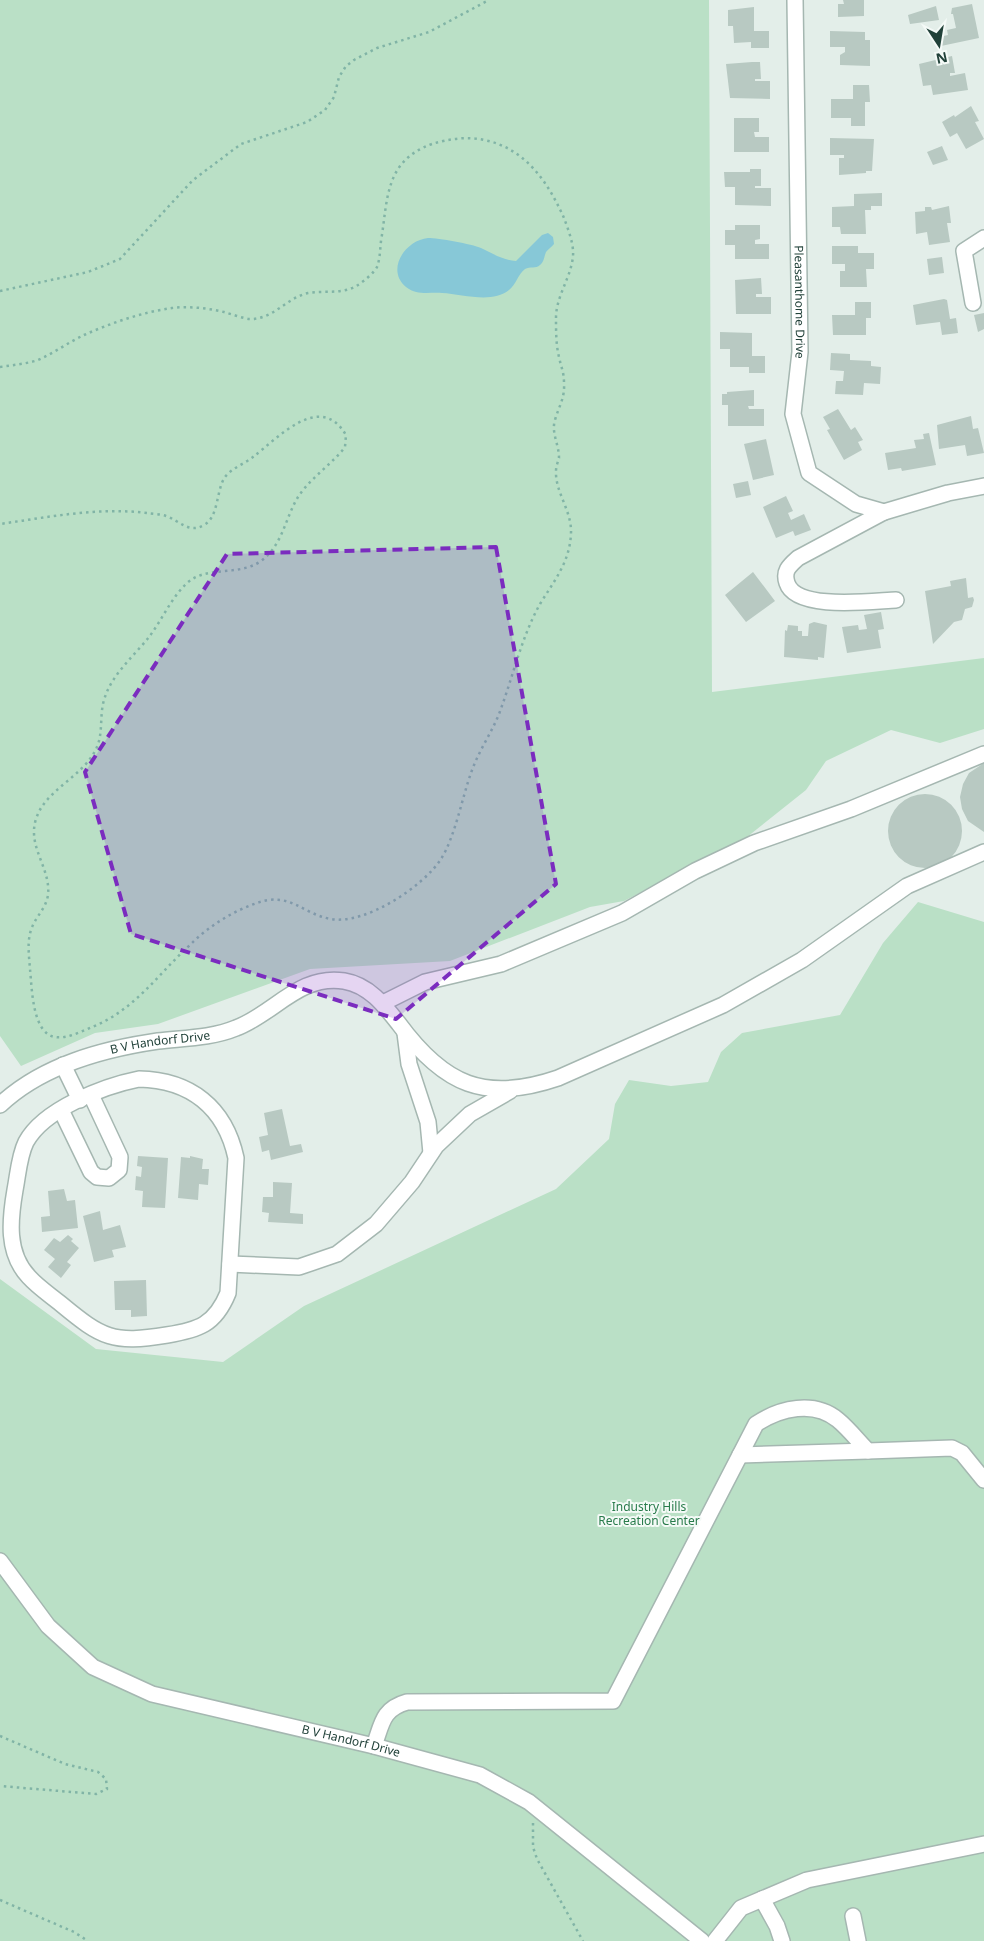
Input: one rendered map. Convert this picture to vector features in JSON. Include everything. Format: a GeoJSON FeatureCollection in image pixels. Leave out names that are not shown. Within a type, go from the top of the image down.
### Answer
{"type":"FeatureCollection","features":[{"type":"Feature","properties":{"kind":"street","name":"Pleasanthome Drive"},"geometry":{"type":"LineString","coordinates":[[795,0],[800,352],[793,414],[808,473],[856,504],[884,512]]}},
{"type":"Feature","properties":{"kind":"street"},"geometry":{"type":"LineString","coordinates":[[973,303],[964,251],[984,238]]}},
{"type":"Feature","properties":{"kind":"street"},"geometry":{"type":"LineString","coordinates":[[896,600],[812,602],[796,595],[788,588],[785,578],[786,568],[798,558],[884,512],[948,493],[984,486]]}},
{"type":"Feature","properties":{"kind":"street"},"geometry":{"type":"LineString","coordinates":[[984,754],[851,809],[754,843],[695,871],[622,913],[501,964],[425,982],[383,1003],[404,1032],[432,1062],[450,1075],[492,1090],[530,1087],[558,1078],[723,1005],[802,960],[907,886],[984,852]]}},
{"type":"Feature","properties":{"kind":"street","name":"B V Handorf Drive"},"geometry":{"type":"LineString","coordinates":[[0,1105],[38,1076],[114,1048],[202,1037],[237,1028],[262,1013],[292,991],[320,981],[344,981],[364,988],[383,1003]]}},
{"type":"Feature","properties":{"kind":"street"},"geometry":{"type":"LineString","coordinates":[[404,1032],[409,1064],[428,1122],[431,1153]]}},
{"type":"Feature","properties":{"kind":"street"},"geometry":{"type":"LineString","coordinates":[[61,1110],[91,1172],[97,1177],[109,1178],[119,1170],[120,1158],[85,1098],[63,1066]]}},
{"type":"Feature","properties":{"kind":"street"},"geometry":{"type":"LineString","coordinates":[[139,1079],[162,1079],[197,1094],[212,1108],[225,1125],[233,1141],[236,1158],[228,1293],[222,1307],[202,1327],[137,1340],[120,1340],[90,1328],[27,1276],[12,1240],[9,1222],[20,1161],[26,1143],[34,1130],[48,1117],[85,1098],[120,1083],[139,1079]]}},
{"type":"Feature","properties":{"kind":"street"},"geometry":{"type":"LineString","coordinates":[[230,1264],[299,1267],[337,1254],[376,1224],[412,1182],[436,1146],[470,1114],[511,1090]]}},
{"type":"Feature","properties":{"kind":"street"},"geometry":{"type":"LineString","coordinates":[[374,1746],[386,1714],[395,1705],[407,1702],[613,1701],[756,1424],[773,1413],[789,1408],[823,1410],[839,1420],[868,1451]]}},
{"type":"Feature","properties":{"kind":"street"},"geometry":{"type":"LineString","coordinates":[[740,1455],[952,1448],[962,1453],[984,1480]]}},
{"type":"Feature","properties":{"kind":"street","name":"B V Handorf Drive"},"geometry":{"type":"LineString","coordinates":[[0,1561],[48,1626],[93,1667],[152,1694],[374,1746],[480,1775],[536,1808],[702,1941]]}},
{"type":"Feature","properties":{"kind":"street"},"geometry":{"type":"LineString","coordinates":[[715,1941],[741,1908],[808,1880],[984,1844]]}},
{"type":"Feature","properties":{"kind":"street"},"geometry":{"type":"LineString","coordinates":[[762,1899],[777,1926],[782,1941]]}},
{"type":"Feature","properties":{"kind":"street"},"geometry":{"type":"LineString","coordinates":[[853,1916],[858,1941]]}},
{"type":"Feature","properties":{"kind":"path"},"geometry":{"type":"LineString","coordinates":[[0,291],[88,272],[120,259],[193,180],[225,156],[242,144],[307,122],[325,110],[334,97],[339,77],[346,66],[354,60],[377,48],[429,32],[489,0]]}},
{"type":"Feature","properties":{"kind":"path"},"geometry":{"type":"LineString","coordinates":[[0,367],[38,360],[88,333],[170,308],[208,308],[245,319],[257,318],[275,312],[300,295],[346,291],[360,284],[377,267],[388,186],[397,172],[415,152],[447,140],[469,138],[489,140],[509,149],[528,162],[542,177],[555,200],[568,227],[574,251],[573,261],[556,307],[557,351],[565,389],[563,402],[552,429],[559,456],[555,478],[572,526],[569,549],[561,571],[539,606],[522,644],[497,718],[477,754],[458,816],[442,858],[426,875],[388,906],[360,917],[337,920],[324,918],[288,900],[270,899],[252,904],[223,919],[194,940],[135,1002],[104,1022],[71,1036],[50,1038],[44,1033],[33,1000],[28,951],[31,929],[47,902],[49,886],[32,839],[35,821],[40,810],[51,796],[86,764],[95,752],[100,738],[104,699],[111,683],[152,633],[186,584],[198,576],[235,572],[261,561],[272,550],[282,535],[292,509],[303,491],[345,447],[346,435],[334,419],[326,417],[310,417],[296,423],[231,472],[219,490],[216,505],[207,524],[199,528],[186,527],[166,516],[115,511],[56,516],[0,524]]}},
{"type":"Feature","properties":{"kind":"path"},"geometry":{"type":"LineString","coordinates":[[0,1736],[65,1764],[98,1772],[104,1775],[108,1783],[107,1789],[96,1794],[0,1786]]}},
{"type":"Feature","properties":{"kind":"path"},"geometry":{"type":"LineString","coordinates":[[536,1808],[532,1825],[533,1847],[537,1859],[583,1941]]}},
{"type":"Feature","properties":{"kind":"path"},"geometry":{"type":"LineString","coordinates":[[0,1900],[74,1932],[88,1941]]}},
{"type":"Feature","properties":{"kind":"highlighted area"},"geometry":{"type":"Polygon","coordinates":[[[496,547],[556,884],[396,1019],[131,934],[85,772],[227,554],[496,547]]]}},
{"type":"Feature","properties":{"kind":"green space"},"geometry":{"type":"Polygon","coordinates":[[[0,0],[709,0],[712,692],[984,658],[984,729],[940,743],[891,730],[826,761],[806,790],[747,837],[624,901],[590,907],[450,961],[310,969],[158,1024],[95,1033],[21,1066],[0,1036],[0,0]]]}},
{"type":"Feature","properties":{"kind":"green space","name":"Industry Hills Recreation Center"},"geometry":{"type":"Polygon","coordinates":[[[918,902],[984,922],[984,1941],[0,1941],[0,1279],[96,1349],[223,1362],[304,1306],[556,1189],[609,1139],[615,1104],[629,1080],[671,1086],[708,1082],[721,1052],[742,1033],[840,1015],[883,943],[918,902]]]}},
{"type":"Feature","properties":{"kind":"water"},"geometry":{"type":"Polygon","coordinates":[[[548,233],[553,237],[554,244],[546,252],[541,264],[537,267],[525,269],[509,290],[494,297],[415,292],[406,287],[400,280],[397,272],[401,256],[412,244],[420,240],[433,238],[463,243],[481,248],[502,258],[516,261],[542,235],[548,233]]]}},
{"type":"Feature","properties":{"kind":"building"},"geometry":{"type":"Polygon","coordinates":[[[843,0],[864,0],[864,16],[838,17],[838,4],[844,4],[843,0]]]}},
{"type":"Feature","properties":{"kind":"building"},"geometry":{"type":"Polygon","coordinates":[[[972,4],[979,38],[941,46],[939,37],[948,35],[947,30],[956,28],[953,14],[951,14],[952,8],[972,4]]]}},
{"type":"Feature","properties":{"kind":"building"},"geometry":{"type":"Polygon","coordinates":[[[936,6],[939,20],[910,24],[908,15],[936,6]]]}},
{"type":"Feature","properties":{"kind":"building"},"geometry":{"type":"Polygon","coordinates":[[[754,7],[754,31],[769,31],[769,48],[751,48],[751,42],[734,43],[733,26],[728,26],[728,10],[754,7]]]}},
{"type":"Feature","properties":{"kind":"building"},"geometry":{"type":"Polygon","coordinates":[[[830,31],[865,32],[865,40],[870,40],[870,66],[840,65],[840,55],[845,52],[845,47],[830,47],[830,31]]]}},
{"type":"Feature","properties":{"kind":"building"},"geometry":{"type":"Polygon","coordinates":[[[952,56],[955,73],[950,73],[950,76],[965,73],[968,90],[933,95],[931,85],[923,86],[919,64],[952,56]]]}},
{"type":"Feature","properties":{"kind":"building"},"geometry":{"type":"Polygon","coordinates":[[[760,62],[761,79],[755,79],[755,81],[770,81],[770,99],[730,98],[726,64],[760,62]]]}},
{"type":"Feature","properties":{"kind":"building"},"geometry":{"type":"Polygon","coordinates":[[[853,85],[869,85],[870,102],[865,102],[865,126],[851,126],[851,118],[831,118],[831,99],[853,99],[853,85]]]}},
{"type":"Feature","properties":{"kind":"building"},"geometry":{"type":"Polygon","coordinates":[[[971,106],[979,121],[975,122],[984,139],[966,149],[957,133],[950,137],[942,122],[954,115],[955,117],[971,106]]]}},
{"type":"Feature","properties":{"kind":"building"},"geometry":{"type":"Polygon","coordinates":[[[734,118],[759,118],[759,132],[754,132],[755,137],[769,137],[769,152],[734,152],[734,118]]]}},
{"type":"Feature","properties":{"kind":"building"},"geometry":{"type":"Polygon","coordinates":[[[830,138],[874,139],[872,171],[839,175],[839,158],[844,158],[844,155],[830,155],[830,138]]]}},
{"type":"Feature","properties":{"kind":"building"},"geometry":{"type":"Polygon","coordinates":[[[942,146],[948,160],[933,165],[927,152],[942,146]]]}},
{"type":"Feature","properties":{"kind":"building"},"geometry":{"type":"Polygon","coordinates":[[[750,169],[761,169],[761,186],[755,186],[755,188],[771,188],[771,206],[735,205],[735,187],[725,187],[724,172],[750,172],[750,169]]]}},
{"type":"Feature","properties":{"kind":"building"},"geometry":{"type":"Polygon","coordinates":[[[882,193],[882,206],[871,206],[871,210],[865,210],[866,234],[841,234],[840,227],[832,227],[832,207],[854,206],[854,194],[882,193]]]}},
{"type":"Feature","properties":{"kind":"building"},"geometry":{"type":"Polygon","coordinates":[[[949,206],[951,223],[947,223],[950,242],[929,245],[927,232],[916,234],[915,212],[925,211],[925,207],[931,207],[932,210],[949,206]]]}},
{"type":"Feature","properties":{"kind":"building"},"geometry":{"type":"Polygon","coordinates":[[[735,225],[760,225],[760,239],[755,240],[755,244],[769,244],[769,259],[735,259],[735,245],[725,245],[725,230],[735,230],[735,225]]]}},
{"type":"Feature","properties":{"kind":"building"},"geometry":{"type":"Polygon","coordinates":[[[832,246],[858,246],[858,253],[874,253],[874,269],[866,269],[867,287],[840,287],[840,271],[845,271],[845,264],[832,264],[832,246]]]}},
{"type":"Feature","properties":{"kind":"building"},"geometry":{"type":"Polygon","coordinates":[[[942,257],[944,273],[929,275],[927,259],[942,257]]]}},
{"type":"Feature","properties":{"kind":"building"},"geometry":{"type":"Polygon","coordinates":[[[761,278],[762,294],[756,294],[756,297],[771,297],[771,314],[736,314],[735,280],[761,278]]]}},
{"type":"Feature","properties":{"kind":"building"},"geometry":{"type":"Polygon","coordinates":[[[947,300],[950,319],[956,318],[958,333],[942,335],[940,322],[916,325],[913,305],[947,300]]]}},
{"type":"Feature","properties":{"kind":"building"},"geometry":{"type":"Polygon","coordinates":[[[855,302],[871,302],[871,318],[866,318],[866,335],[833,335],[832,315],[855,315],[855,302]]]}},
{"type":"Feature","properties":{"kind":"building"},"geometry":{"type":"Polygon","coordinates":[[[984,313],[984,329],[978,332],[974,315],[984,313]]]}},
{"type":"Feature","properties":{"kind":"building"},"geometry":{"type":"Polygon","coordinates":[[[720,332],[752,333],[752,356],[765,356],[765,373],[749,373],[749,367],[730,367],[730,349],[720,349],[720,332]]]}},
{"type":"Feature","properties":{"kind":"building"},"geometry":{"type":"Polygon","coordinates":[[[831,353],[850,354],[850,360],[871,361],[871,366],[881,367],[880,384],[864,383],[863,395],[835,394],[836,381],[843,381],[844,371],[830,370],[831,353]]]}},
{"type":"Feature","properties":{"kind":"building"},"geometry":{"type":"Polygon","coordinates":[[[754,390],[754,406],[748,406],[749,409],[764,409],[764,426],[728,426],[728,405],[722,405],[722,394],[754,390]]]}},
{"type":"Feature","properties":{"kind":"building"},"geometry":{"type":"Polygon","coordinates":[[[838,409],[851,430],[855,427],[863,440],[858,442],[862,450],[844,460],[827,430],[830,429],[823,417],[838,409]]]}},
{"type":"Feature","properties":{"kind":"building"},"geometry":{"type":"Polygon","coordinates":[[[971,416],[973,429],[978,428],[984,453],[967,456],[965,445],[939,449],[937,425],[971,416]]]}},
{"type":"Feature","properties":{"kind":"building"},"geometry":{"type":"Polygon","coordinates":[[[929,433],[936,465],[902,471],[901,468],[888,470],[885,453],[916,448],[914,440],[924,439],[923,434],[929,433]]]}},
{"type":"Feature","properties":{"kind":"building"},"geometry":{"type":"Polygon","coordinates":[[[766,439],[774,475],[753,480],[744,444],[766,439]]]}},
{"type":"Feature","properties":{"kind":"building"},"geometry":{"type":"Polygon","coordinates":[[[748,481],[751,495],[736,498],[733,484],[748,481]]]}},
{"type":"Feature","properties":{"kind":"building"},"geometry":{"type":"Polygon","coordinates":[[[786,496],[793,511],[788,513],[791,520],[804,514],[811,530],[795,536],[793,531],[776,538],[763,507],[786,496]]]}},
{"type":"Feature","properties":{"kind":"building"},"geometry":{"type":"Polygon","coordinates":[[[753,572],[775,601],[746,622],[725,595],[753,572]]]}},
{"type":"Feature","properties":{"kind":"building"},"geometry":{"type":"Polygon","coordinates":[[[966,578],[968,598],[973,597],[974,600],[972,607],[965,609],[962,620],[954,622],[933,644],[925,591],[951,586],[950,581],[966,578]]]}},
{"type":"Feature","properties":{"kind":"building"},"geometry":{"type":"Polygon","coordinates":[[[881,612],[884,629],[878,630],[881,648],[847,653],[842,627],[858,625],[859,630],[867,629],[864,615],[881,612]]]}},
{"type":"Feature","properties":{"kind":"building"},"geometry":{"type":"Polygon","coordinates":[[[814,622],[827,625],[824,658],[818,657],[818,660],[784,657],[785,630],[787,631],[788,625],[798,626],[798,631],[802,631],[802,636],[808,636],[809,624],[814,622]]]}},
{"type":"Feature","properties":{"kind":"building"},"geometry":{"type":"Polygon","coordinates":[[[984,763],[984,832],[968,821],[962,809],[960,797],[963,784],[969,773],[984,763]]]}},
{"type":"Feature","properties":{"kind":"building"},"geometry":{"type":"Polygon","coordinates":[[[925,794],[946,800],[956,810],[962,831],[956,852],[946,862],[925,868],[904,862],[894,852],[888,831],[894,810],[904,800],[925,794]]]}},
{"type":"Feature","properties":{"kind":"building"},"geometry":{"type":"Polygon","coordinates":[[[282,1109],[290,1146],[301,1144],[303,1152],[271,1160],[269,1150],[262,1152],[259,1137],[268,1135],[264,1113],[282,1109]]]}},
{"type":"Feature","properties":{"kind":"building"},"geometry":{"type":"Polygon","coordinates":[[[138,1156],[168,1158],[165,1208],[142,1207],[143,1191],[135,1190],[136,1176],[141,1177],[142,1167],[137,1166],[138,1156]]]}},
{"type":"Feature","properties":{"kind":"building"},"geometry":{"type":"Polygon","coordinates":[[[190,1156],[203,1159],[202,1169],[209,1169],[208,1185],[199,1184],[198,1200],[178,1198],[181,1157],[190,1158],[190,1156]]]}},
{"type":"Feature","properties":{"kind":"building"},"geometry":{"type":"Polygon","coordinates":[[[273,1182],[292,1183],[290,1213],[303,1214],[303,1224],[268,1222],[269,1213],[262,1212],[263,1197],[273,1197],[273,1182]]]}},
{"type":"Feature","properties":{"kind":"building"},"geometry":{"type":"Polygon","coordinates":[[[64,1189],[67,1201],[75,1200],[78,1228],[42,1232],[41,1217],[50,1216],[48,1191],[64,1189]]]}},
{"type":"Feature","properties":{"kind":"building"},"geometry":{"type":"Polygon","coordinates":[[[100,1211],[103,1230],[120,1225],[126,1247],[112,1250],[114,1257],[94,1262],[83,1216],[100,1211]]]}},
{"type":"Feature","properties":{"kind":"building"},"geometry":{"type":"Polygon","coordinates":[[[68,1235],[73,1239],[71,1241],[79,1248],[67,1262],[71,1265],[61,1278],[48,1267],[55,1259],[44,1250],[54,1238],[60,1242],[68,1235]]]}},
{"type":"Feature","properties":{"kind":"building"},"geometry":{"type":"Polygon","coordinates":[[[146,1280],[147,1316],[131,1317],[131,1310],[115,1310],[114,1281],[146,1280]]]}}]}
